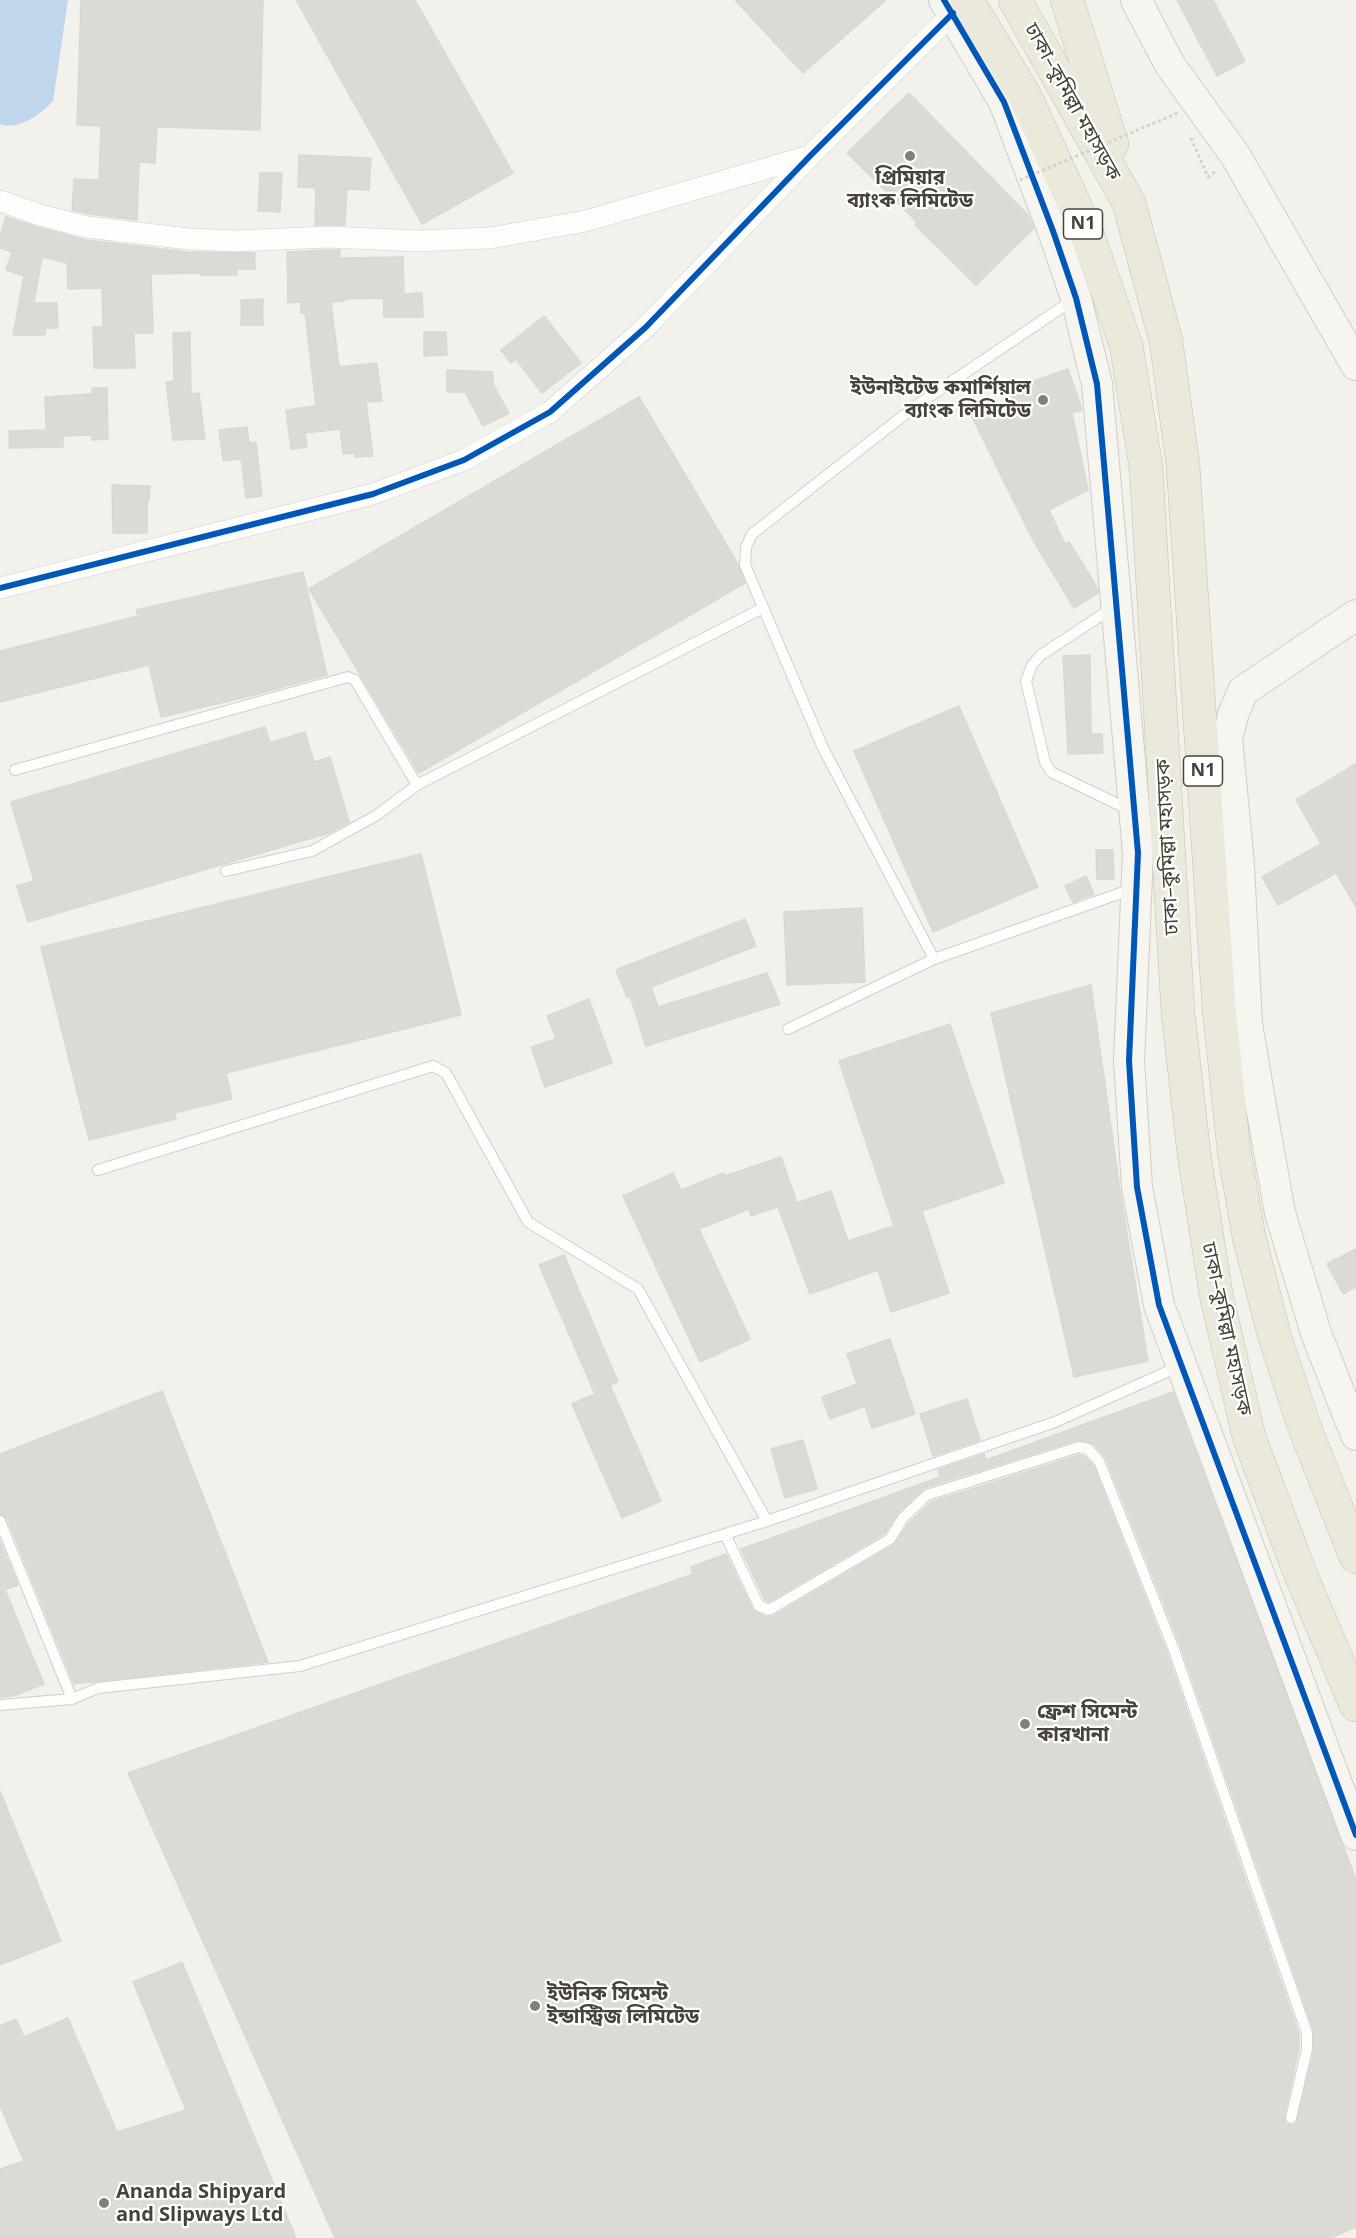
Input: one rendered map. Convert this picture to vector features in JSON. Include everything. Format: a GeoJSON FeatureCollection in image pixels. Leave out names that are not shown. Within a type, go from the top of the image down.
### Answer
{"type":"FeatureCollection","features":[{"type":"Feature","properties":{"kind":"highway","name":"ঢাকা–কুমিল্লা মহাসড়ক"},"geometry":{"type":"LineString","coordinates":[[1015,0],[1129,203]]}},
{"type":"Feature","properties":{"kind":"highway","name":"ঢাকা–কুমিল্লা মহাসড়ক"},"geometry":{"type":"LineString","coordinates":[[1067,0],[1129,203],[1166,340],[1183,465],[1219,1009],[1234,1151],[1249,1237],[1275,1338],[1304,1426],[1356,1557]]}},
{"type":"Feature","properties":{"kind":"highway","name":"ঢাকা–কুমিল্লা মহাসড়ক"},"geometry":{"type":"LineString","coordinates":[[955,4],[1026,98],[1086,230],[1126,345],[1146,467],[1178,1013],[1194,1154],[1216,1294],[1249,1437],[1300,1574],[1356,1705]]}},
{"type":"Feature","properties":{"kind":"street"},"geometry":{"type":"LineString","coordinates":[[1136,0],[1170,65],[1234,155],[1356,364]]}},
{"type":"Feature","properties":{"kind":"street"},"geometry":{"type":"LineString","coordinates":[[0,588],[373,494],[464,460],[550,412],[645,327],[955,4],[1004,102],[1053,231],[1076,298],[1097,384],[1138,853],[1129,1061],[1137,1187],[1159,1305],[1356,1834]]}},
{"type":"Feature","properties":{"kind":"street"},"geometry":{"type":"LineString","coordinates":[[0,201],[40,215],[87,227],[189,239],[236,241],[328,237],[418,242],[490,238],[586,221],[810,156]]}},
{"type":"Feature","properties":{"kind":"street"},"geometry":{"type":"LineString","coordinates":[[1356,615],[1243,691],[1233,715],[1227,739],[1239,865],[1247,1024],[1272,1171],[1280,1213],[1316,1333],[1356,1435]]}},
{"type":"Feature","properties":{"kind":"lane"},"geometry":{"type":"LineString","coordinates":[[934,959],[823,748],[745,565],[746,547],[752,534],[917,405],[1076,298]]}},
{"type":"Feature","properties":{"kind":"lane"},"geometry":{"type":"LineString","coordinates":[[1117,605],[1041,655],[1032,665],[1026,681],[1045,762],[1051,771],[1134,813]]}},
{"type":"Feature","properties":{"kind":"lane"},"geometry":{"type":"LineString","coordinates":[[226,871],[312,852],[376,816],[417,785],[763,608]]}},
{"type":"Feature","properties":{"kind":"lane"},"geometry":{"type":"LineString","coordinates":[[15,770],[348,677],[355,680],[417,785]]}},
{"type":"Feature","properties":{"kind":"lane"},"geometry":{"type":"LineString","coordinates":[[788,1029],[934,959],[1136,888]]}},
{"type":"Feature","properties":{"kind":"lane"},"geometry":{"type":"LineString","coordinates":[[98,1170],[433,1066],[446,1073],[528,1222],[638,1289],[767,1521]]}},
{"type":"Feature","properties":{"kind":"lane"},"geometry":{"type":"LineString","coordinates":[[0,1705],[72,1699],[98,1688],[300,1666],[767,1521],[1054,1422],[1181,1365]]}},
{"type":"Feature","properties":{"kind":"lane"},"geometry":{"type":"LineString","coordinates":[[725,1534],[759,1606],[769,1610],[890,1539],[903,1518],[927,1495],[1079,1447],[1088,1449],[1099,1461],[1174,1650],[1306,2033],[1306,2049],[1291,2118]]}},
{"type":"Feature","properties":{"kind":"lane"},"geometry":{"type":"LineString","coordinates":[[0,1521],[72,1699]]}},
{"type":"Feature","properties":{"kind":"path"},"geometry":{"type":"LineString","coordinates":[[1020,180],[1180,112],[1184,123]]}},
{"type":"Feature","properties":{"kind":"path"},"geometry":{"type":"LineString","coordinates":[[1189,133],[1208,177]]}},
{"type":"Feature","properties":{"kind":"water"},"geometry":{"type":"Polygon","coordinates":[[[0,0],[68,0],[53,101],[29,120],[7,126],[0,124],[0,0]]]}},
{"type":"Feature","properties":{"kind":"building"},"geometry":{"type":"Polygon","coordinates":[[[81,0],[263,0],[260,130],[157,127],[155,163],[139,162],[137,220],[72,210],[74,179],[99,180],[101,126],[77,125],[81,0]]]}},
{"type":"Feature","properties":{"kind":"building"},"geometry":{"type":"Polygon","coordinates":[[[296,0],[415,0],[513,173],[422,224],[296,0]]]}},
{"type":"Feature","properties":{"kind":"building"},"geometry":{"type":"Polygon","coordinates":[[[735,0],[886,0],[803,73],[735,0]]]}},
{"type":"Feature","properties":{"kind":"building"},"geometry":{"type":"Polygon","coordinates":[[[1177,0],[1213,0],[1245,61],[1217,76],[1177,0]]]}},
{"type":"Feature","properties":{"kind":"building"},"geometry":{"type":"Polygon","coordinates":[[[909,93],[1028,215],[1034,228],[976,285],[915,225],[917,222],[847,153],[909,93]]]}},
{"type":"Feature","properties":{"kind":"building"},"geometry":{"type":"Polygon","coordinates":[[[299,155],[371,158],[369,190],[347,189],[345,225],[315,225],[316,188],[298,187],[299,155]]]}},
{"type":"Feature","properties":{"kind":"building"},"geometry":{"type":"Polygon","coordinates":[[[260,173],[282,173],[280,212],[258,211],[260,173]]]}},
{"type":"Feature","properties":{"kind":"building"},"geometry":{"type":"Polygon","coordinates":[[[6,217],[86,240],[188,252],[255,253],[255,269],[237,269],[237,275],[151,274],[153,333],[134,333],[135,368],[94,368],[93,327],[103,327],[102,288],[68,289],[67,263],[42,257],[34,303],[57,303],[58,328],[45,328],[45,335],[13,335],[24,276],[6,270],[12,252],[0,248],[0,237],[6,217]]]}},
{"type":"Feature","properties":{"kind":"building"},"geometry":{"type":"Polygon","coordinates":[[[340,250],[340,258],[403,257],[404,294],[422,293],[423,317],[384,317],[383,298],[344,299],[344,301],[331,302],[339,367],[377,363],[382,401],[366,402],[373,456],[355,457],[355,453],[343,454],[340,429],[305,433],[307,447],[291,449],[286,410],[316,406],[305,313],[301,313],[301,302],[288,303],[287,252],[340,250]]]}},
{"type":"Feature","properties":{"kind":"building"},"geometry":{"type":"Polygon","coordinates":[[[263,299],[263,325],[241,325],[241,300],[263,299]]]}},
{"type":"Feature","properties":{"kind":"building"},"geometry":{"type":"Polygon","coordinates":[[[544,316],[581,363],[542,393],[516,359],[511,363],[501,350],[544,316]]]}},
{"type":"Feature","properties":{"kind":"building"},"geometry":{"type":"Polygon","coordinates":[[[190,332],[191,394],[199,393],[205,439],[173,440],[166,382],[174,381],[173,333],[190,332]]]}},
{"type":"Feature","properties":{"kind":"building"},"geometry":{"type":"Polygon","coordinates":[[[424,332],[446,332],[447,355],[424,356],[424,332]]]}},
{"type":"Feature","properties":{"kind":"building"},"geometry":{"type":"Polygon","coordinates":[[[1068,369],[1082,410],[1072,413],[1088,490],[1049,510],[1065,544],[1069,542],[1098,589],[1098,593],[1074,608],[1033,540],[972,417],[1008,399],[1005,391],[1068,369]]]}},
{"type":"Feature","properties":{"kind":"building"},"geometry":{"type":"Polygon","coordinates":[[[447,370],[493,372],[493,384],[509,413],[483,426],[465,392],[447,392],[447,370]]]}},
{"type":"Feature","properties":{"kind":"building"},"geometry":{"type":"Polygon","coordinates":[[[92,388],[107,388],[108,439],[92,440],[92,435],[63,436],[63,447],[9,448],[9,431],[46,430],[45,397],[92,394],[92,388]]]}},
{"type":"Feature","properties":{"kind":"building"},"geometry":{"type":"Polygon","coordinates":[[[639,397],[738,564],[745,583],[419,773],[309,589],[639,397]]]}},
{"type":"Feature","properties":{"kind":"building"},"geometry":{"type":"Polygon","coordinates":[[[247,427],[249,443],[256,442],[262,496],[246,498],[241,459],[223,461],[219,430],[247,427]]]}},
{"type":"Feature","properties":{"kind":"building"},"geometry":{"type":"Polygon","coordinates":[[[112,485],[150,486],[149,501],[147,501],[147,533],[113,533],[112,485]]]}},
{"type":"Feature","properties":{"kind":"building"},"geometry":{"type":"Polygon","coordinates":[[[303,572],[327,675],[161,717],[149,665],[0,702],[0,651],[138,616],[136,610],[303,572]]]}},
{"type":"Feature","properties":{"kind":"building"},"geometry":{"type":"Polygon","coordinates":[[[1090,655],[1091,734],[1102,734],[1103,753],[1068,754],[1063,656],[1090,655]]]}},
{"type":"Feature","properties":{"kind":"building"},"geometry":{"type":"Polygon","coordinates":[[[959,706],[1038,887],[933,932],[854,751],[959,706]]]}},
{"type":"Feature","properties":{"kind":"building"},"geometry":{"type":"Polygon","coordinates":[[[265,727],[270,743],[305,732],[314,762],[330,757],[349,822],[329,833],[28,922],[17,886],[34,881],[11,802],[265,727]]]}},
{"type":"Feature","properties":{"kind":"building"},"geometry":{"type":"Polygon","coordinates":[[[1356,764],[1356,907],[1336,873],[1278,905],[1262,877],[1321,844],[1296,800],[1356,764]]]}},
{"type":"Feature","properties":{"kind":"building"},"geometry":{"type":"Polygon","coordinates":[[[1096,850],[1113,850],[1114,879],[1097,879],[1096,850]]]}},
{"type":"Feature","properties":{"kind":"building"},"geometry":{"type":"Polygon","coordinates":[[[421,854],[461,1015],[226,1073],[232,1099],[174,1113],[176,1119],[89,1140],[41,947],[421,854]]]}},
{"type":"Feature","properties":{"kind":"building"},"geometry":{"type":"Polygon","coordinates":[[[1086,876],[1094,894],[1073,902],[1065,886],[1086,876]]]}},
{"type":"Feature","properties":{"kind":"building"},"geometry":{"type":"Polygon","coordinates":[[[862,908],[865,982],[787,985],[784,912],[862,908]]]}},
{"type":"Feature","properties":{"kind":"building"},"geometry":{"type":"Polygon","coordinates":[[[745,919],[756,946],[651,987],[658,1007],[767,973],[780,1004],[646,1046],[630,996],[627,997],[616,970],[745,919]]]}},
{"type":"Feature","properties":{"kind":"building"},"geometry":{"type":"Polygon","coordinates":[[[1091,985],[1120,1190],[1148,1361],[1074,1377],[991,1013],[1091,985]]]}},
{"type":"Feature","properties":{"kind":"building"},"geometry":{"type":"Polygon","coordinates":[[[589,999],[612,1063],[545,1087],[531,1047],[556,1039],[547,1016],[589,999]]]}},
{"type":"Feature","properties":{"kind":"building"},"geometry":{"type":"Polygon","coordinates":[[[950,1024],[1004,1183],[922,1211],[949,1293],[891,1312],[878,1270],[810,1294],[778,1207],[751,1216],[749,1209],[699,1229],[750,1339],[700,1362],[623,1196],[673,1173],[681,1190],[724,1173],[725,1176],[781,1157],[797,1203],[831,1191],[848,1241],[894,1226],[839,1061],[950,1024]]]}},
{"type":"Feature","properties":{"kind":"building"},"geometry":{"type":"Polygon","coordinates":[[[1356,1249],[1356,1287],[1343,1294],[1327,1264],[1356,1249]]]}},
{"type":"Feature","properties":{"kind":"building"},"geometry":{"type":"Polygon","coordinates":[[[564,1255],[618,1382],[610,1385],[661,1501],[622,1518],[572,1404],[595,1394],[539,1265],[564,1255]]]}},
{"type":"Feature","properties":{"kind":"building"},"geometry":{"type":"Polygon","coordinates":[[[890,1339],[915,1414],[872,1428],[865,1406],[830,1419],[822,1397],[857,1384],[847,1354],[890,1339]]]}},
{"type":"Feature","properties":{"kind":"building"},"geometry":{"type":"Polygon","coordinates":[[[162,1391],[268,1662],[74,1684],[7,1518],[0,1514],[0,1454],[162,1391]]]}},
{"type":"Feature","properties":{"kind":"building"},"geometry":{"type":"Polygon","coordinates":[[[1173,1392],[1356,1880],[1356,2227],[1331,2238],[335,2238],[128,1773],[693,1574],[691,1567],[726,1554],[753,1610],[766,1617],[772,1617],[894,1545],[909,1523],[931,1502],[1079,1455],[1084,1456],[1093,1465],[1167,1653],[1299,2034],[1299,2048],[1284,2117],[1286,2124],[1296,2123],[1314,2051],[1314,2031],[1181,1647],[1106,1458],[1094,1444],[1077,1440],[924,1488],[898,1513],[885,1533],[768,1602],[741,1549],[940,1477],[938,1470],[984,1454],[986,1460],[1173,1392]]]}},
{"type":"Feature","properties":{"kind":"building"},"geometry":{"type":"Polygon","coordinates":[[[967,1399],[980,1440],[933,1456],[920,1414],[967,1399]]]}},
{"type":"Feature","properties":{"kind":"building"},"geometry":{"type":"Polygon","coordinates":[[[803,1440],[817,1489],[785,1498],[771,1449],[803,1440]]]}},
{"type":"Feature","properties":{"kind":"building"},"geometry":{"type":"Polygon","coordinates":[[[0,1541],[18,1585],[5,1590],[44,1684],[13,1696],[0,1697],[0,1541]]]}},
{"type":"Feature","properties":{"kind":"building"},"geometry":{"type":"Polygon","coordinates":[[[0,1791],[61,1941],[0,1965],[0,1791]]]}},
{"type":"Feature","properties":{"kind":"building"},"geometry":{"type":"Polygon","coordinates":[[[182,1962],[296,2238],[0,2238],[0,2169],[24,2161],[0,2106],[0,2026],[16,2019],[24,2037],[68,2018],[117,2132],[186,2110],[133,1982],[182,1962]]]}},
{"type":"Feature","properties":{"kind":"cycle path"},"geometry":{"type":"LineString","coordinates":[[944,0],[1004,102],[1076,298],[1097,384],[1138,853],[1129,1061],[1137,1187],[1159,1305],[1356,1835]]}},
{"type":"Feature","properties":{"kind":"cycle path"},"geometry":{"type":"LineString","coordinates":[[0,588],[373,494],[464,460],[550,412],[646,327],[810,156],[953,13]]}},
{"type":"Feature","properties":{"kind":"place","name":"প্রিমিয়ার ব্যাংক লিমিটেড"},"geometry":{"type":"Point","coordinates":[910,156]}},
{"type":"Feature","properties":{"kind":"place","name":"ইউনাইটেড কমার্শিয়াল ব্যাংক লিমিটেড"},"geometry":{"type":"Point","coordinates":[1043,400]}},
{"type":"Feature","properties":{"kind":"place","name":"ফ্রেশ সিমেন্ট কারখানা"},"geometry":{"type":"Point","coordinates":[1025,1724]}},
{"type":"Feature","properties":{"kind":"place","name":"ইউনিক সিমেন্ট ইন্ডাস্ট্রিজ লিমিটেড"},"geometry":{"type":"Point","coordinates":[535,2006]}},
{"type":"Feature","properties":{"kind":"place","name":"Ananda Shipyard and Slipways Ltd"},"geometry":{"type":"Point","coordinates":[104,2203]}}]}
